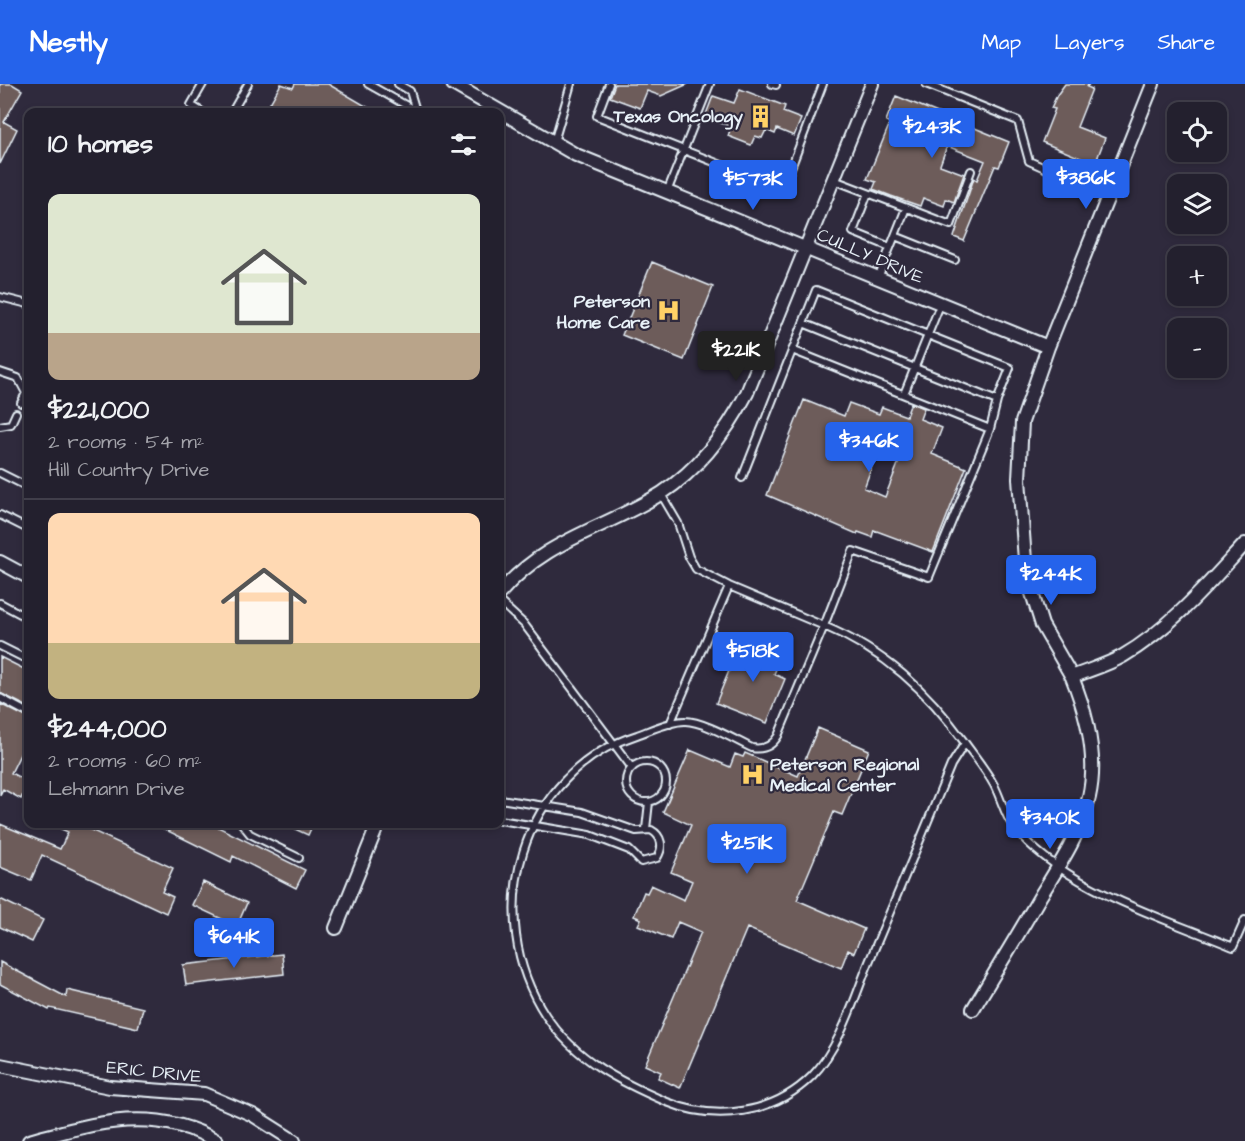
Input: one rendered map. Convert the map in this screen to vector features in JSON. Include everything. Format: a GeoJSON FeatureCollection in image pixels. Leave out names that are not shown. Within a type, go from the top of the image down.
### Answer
{"type":"FeatureCollection","features":[{"type":"Feature","properties":{"kind":"street","name":"CULLY DRIVE"},"geometry":{"type":"LineString","coordinates":[[453,84],[487,108]]}},
{"type":"Feature","properties":{"kind":"street"},"geometry":{"type":"LineString","coordinates":[[504,589],[517,574],[546,551],[661,493],[691,470],[709,452],[734,417],[747,393],[871,84]]}},
{"type":"Feature","properties":{"kind":"street"},"geometry":{"type":"LineString","coordinates":[[973,1009],[1076,837],[1089,797],[1092,767],[1082,702],[1072,677],[1042,625],[1026,574],[1019,480],[1022,422],[1048,347],[1153,84]]}},
{"type":"Feature","properties":{"kind":"street","name":"CULLY DRIVE"},"geometry":{"type":"LineString","coordinates":[[504,117],[553,143],[667,192],[1048,347]]}},
{"type":"Feature","properties":{"kind":"street"},"geometry":{"type":"LineString","coordinates":[[1072,677],[1108,663],[1145,642],[1199,593],[1245,544]]}},
{"type":"Feature","properties":{"kind":"street"},"geometry":{"type":"LineString","coordinates":[[0,562],[24,575]]}},
{"type":"Feature","properties":{"kind":"street"},"geometry":{"type":"LineString","coordinates":[[336,928],[376,828]]}},
{"type":"Feature","properties":{"kind":"street","name":"ERIC DRIVE"},"geometry":{"type":"LineString","coordinates":[[0,1065],[110,1087],[204,1094],[253,1115],[294,1141]]}},
{"type":"Feature","properties":{"kind":"street"},"geometry":{"type":"LineString","coordinates":[[29,1141],[96,1122],[140,1119],[192,1129],[217,1141]]}},
{"type":"Feature","properties":{"kind":"lane"},"geometry":{"type":"LineString","coordinates":[[196,108],[191,105],[203,84]]}},
{"type":"Feature","properties":{"kind":"lane"},"geometry":{"type":"LineString","coordinates":[[234,108],[248,84]]}},
{"type":"Feature","properties":{"kind":"lane"},"geometry":{"type":"LineString","coordinates":[[368,84],[410,108]]}},
{"type":"Feature","properties":{"kind":"lane"},"geometry":{"type":"LineString","coordinates":[[398,84],[410,91],[416,108]]}},
{"type":"Feature","properties":{"kind":"lane"},"geometry":{"type":"LineString","coordinates":[[553,143],[571,84]]}},
{"type":"Feature","properties":{"kind":"lane"},"geometry":{"type":"LineString","coordinates":[[609,84],[597,116],[783,189],[823,84]]}},
{"type":"Feature","properties":{"kind":"lane"},"geometry":{"type":"LineString","coordinates":[[667,192],[710,84]]}},
{"type":"Feature","properties":{"kind":"lane"},"geometry":{"type":"LineString","coordinates":[[926,84],[1018,121],[1029,161],[1107,196]]}},
{"type":"Feature","properties":{"kind":"lane"},"geometry":{"type":"LineString","coordinates":[[833,180],[951,225],[971,171]]}},
{"type":"Feature","properties":{"kind":"lane"},"geometry":{"type":"LineString","coordinates":[[868,194],[853,232],[890,247]]}},
{"type":"Feature","properties":{"kind":"lane"},"geometry":{"type":"LineString","coordinates":[[878,279],[906,208]]}},
{"type":"Feature","properties":{"kind":"lane"},"geometry":{"type":"LineString","coordinates":[[895,236],[955,260]]}},
{"type":"Feature","properties":{"kind":"lane"},"geometry":{"type":"LineString","coordinates":[[741,478],[816,290],[1010,368],[997,401],[990,429],[929,577],[853,550],[778,736],[771,745],[761,749],[752,748],[691,722],[670,724],[613,743],[598,751],[572,772],[543,807],[523,853],[515,889],[516,926],[525,970],[547,1017],[588,1061],[617,1080],[695,1112],[725,1113],[752,1109],[778,1100],[802,1085],[827,1056],[842,1027],[951,765],[965,743]]}},
{"type":"Feature","properties":{"kind":"lane"},"geometry":{"type":"LineString","coordinates":[[0,297],[24,303]]}},
{"type":"Feature","properties":{"kind":"lane"},"geometry":{"type":"LineString","coordinates":[[904,394],[940,305]]}},
{"type":"Feature","properties":{"kind":"lane"},"geometry":{"type":"LineString","coordinates":[[803,323],[997,401]]}},
{"type":"Feature","properties":{"kind":"lane"},"geometry":{"type":"LineString","coordinates":[[792,350],[990,429]]}},
{"type":"Feature","properties":{"kind":"lane"},"geometry":{"type":"LineString","coordinates":[[0,372],[18,378],[24,389]]}},
{"type":"Feature","properties":{"kind":"lane"},"geometry":{"type":"LineString","coordinates":[[21,403],[24,397]]}},
{"type":"Feature","properties":{"kind":"lane"},"geometry":{"type":"LineString","coordinates":[[0,426],[10,424],[16,413]]}},
{"type":"Feature","properties":{"kind":"lane"},"geometry":{"type":"LineString","coordinates":[[0,473],[24,485]]}},
{"type":"Feature","properties":{"kind":"lane"},"geometry":{"type":"LineString","coordinates":[[661,493],[678,523],[692,564],[702,573],[868,647],[908,677],[944,713],[987,772],[1011,824],[1027,842],[1058,866],[1108,895],[1233,947],[1245,920]]}},
{"type":"Feature","properties":{"kind":"lane"},"geometry":{"type":"LineString","coordinates":[[0,514],[24,527]]}},
{"type":"Feature","properties":{"kind":"lane"},"geometry":{"type":"LineString","coordinates":[[670,724],[729,586]]}},
{"type":"Feature","properties":{"kind":"lane"},"geometry":{"type":"LineString","coordinates":[[0,603],[24,616]]}},
{"type":"Feature","properties":{"kind":"lane"},"geometry":{"type":"LineString","coordinates":[[504,606],[524,624],[632,768]]}},
{"type":"Feature","properties":{"kind":"lane"},"geometry":{"type":"LineString","coordinates":[[0,646],[24,656]]}},
{"type":"Feature","properties":{"kind":"lane"},"geometry":{"type":"LineString","coordinates":[[0,698],[24,711]]}},
{"type":"Feature","properties":{"kind":"lane"},"geometry":{"type":"LineString","coordinates":[[639,763],[651,763],[664,776],[664,789],[661,795],[649,802],[636,799],[627,789],[627,776],[639,763]]}},
{"type":"Feature","properties":{"kind":"lane"},"geometry":{"type":"LineString","coordinates":[[504,800],[596,816],[636,831],[646,829],[659,836],[662,847],[657,858],[647,862],[635,860],[629,850],[602,839],[572,831],[504,821]]}},
{"type":"Feature","properties":{"kind":"lane"},"geometry":{"type":"LineString","coordinates":[[646,829],[649,802]]}},
{"type":"Feature","properties":{"kind":"lane"},"geometry":{"type":"LineString","coordinates":[[245,828],[250,834],[299,858]]}},
{"type":"Feature","properties":{"kind":"building"},"geometry":{"type":"Polygon","coordinates":[[[0,84],[12,84],[22,90],[4,122],[17,129],[0,164],[0,84]]]}},
{"type":"Feature","properties":{"kind":"building"},"geometry":{"type":"Polygon","coordinates":[[[281,84],[293,88],[295,84],[328,84],[369,108],[267,108],[281,84]]]}},
{"type":"Feature","properties":{"kind":"building"},"geometry":{"type":"Polygon","coordinates":[[[615,84],[688,84],[661,96],[647,91],[640,108],[610,97],[615,84]]]}},
{"type":"Feature","properties":{"kind":"building"},"geometry":{"type":"Polygon","coordinates":[[[1065,84],[1089,84],[1087,87],[1092,89],[1077,127],[1105,138],[1095,164],[1042,142],[1055,109],[1051,108],[1065,84]]]}},
{"type":"Feature","properties":{"kind":"building","name":"Texas Oncology"},"geometry":{"type":"Polygon","coordinates":[[[740,89],[785,106],[783,112],[801,119],[794,136],[777,129],[775,134],[766,130],[762,138],[755,136],[751,145],[728,136],[731,127],[705,117],[713,96],[734,103],[740,89]]]}},
{"type":"Feature","properties":{"kind":"building"},"geometry":{"type":"Polygon","coordinates":[[[896,96],[1009,142],[999,167],[995,166],[964,241],[954,237],[974,178],[977,180],[985,161],[947,146],[940,165],[964,174],[954,202],[946,199],[944,206],[923,198],[920,206],[891,196],[873,189],[876,182],[867,179],[890,123],[886,121],[896,96]]]}},
{"type":"Feature","properties":{"kind":"building","name":"Peterson Home Care"},"geometry":{"type":"Polygon","coordinates":[[[652,262],[713,287],[684,360],[622,335],[652,262]]]}},
{"type":"Feature","properties":{"kind":"building"},"geometry":{"type":"Polygon","coordinates":[[[804,400],[844,416],[849,403],[879,414],[882,407],[906,416],[911,403],[924,408],[920,419],[942,428],[932,454],[966,468],[933,552],[874,530],[872,537],[858,532],[857,534],[767,495],[804,400]],[[878,450],[864,488],[885,497],[900,459],[878,450]]]}},
{"type":"Feature","properties":{"kind":"building"},"geometry":{"type":"Polygon","coordinates":[[[746,641],[782,655],[774,674],[785,679],[767,723],[716,703],[735,656],[739,657],[746,641]]]}},
{"type":"Feature","properties":{"kind":"building"},"geometry":{"type":"Polygon","coordinates":[[[0,657],[24,669],[24,705],[0,693],[0,657]]]}},
{"type":"Feature","properties":{"kind":"building"},"geometry":{"type":"Polygon","coordinates":[[[0,704],[24,716],[24,746],[11,773],[24,780],[24,792],[21,799],[3,789],[0,795],[0,704]]]}},
{"type":"Feature","properties":{"kind":"building"},"geometry":{"type":"Polygon","coordinates":[[[818,728],[869,750],[842,815],[834,812],[797,900],[864,929],[854,953],[848,950],[841,968],[747,928],[680,1088],[658,1078],[661,1072],[645,1065],[701,932],[678,922],[671,939],[638,925],[641,919],[634,916],[644,892],[647,893],[651,885],[684,900],[692,881],[671,872],[691,825],[663,812],[690,750],[730,767],[735,754],[743,757],[745,753],[798,776],[818,728]]]}},
{"type":"Feature","properties":{"kind":"building"},"geometry":{"type":"Polygon","coordinates":[[[0,824],[60,849],[68,832],[59,828],[87,828],[173,868],[162,892],[173,897],[166,913],[42,855],[31,880],[0,867],[0,824]]]}},
{"type":"Feature","properties":{"kind":"building"},"geometry":{"type":"Polygon","coordinates":[[[162,828],[220,828],[305,870],[296,888],[233,856],[231,862],[162,828]]]}},
{"type":"Feature","properties":{"kind":"building"},"geometry":{"type":"Polygon","coordinates":[[[293,828],[311,828],[308,835],[293,828]]]}},
{"type":"Feature","properties":{"kind":"building"},"geometry":{"type":"Polygon","coordinates":[[[203,882],[247,903],[237,926],[192,905],[203,882]]]}},
{"type":"Feature","properties":{"kind":"building"},"geometry":{"type":"Polygon","coordinates":[[[0,899],[43,920],[32,942],[0,927],[0,899]]]}},
{"type":"Feature","properties":{"kind":"building"},"geometry":{"type":"Polygon","coordinates":[[[282,954],[284,974],[186,985],[183,965],[282,954]]]}},
{"type":"Feature","properties":{"kind":"building"},"geometry":{"type":"Polygon","coordinates":[[[0,962],[66,997],[67,990],[143,1008],[138,1028],[50,1008],[49,1010],[0,984],[0,962]]]}},
{"type":"Feature","properties":{"kind":"place","name":"Texas Oncology"},"geometry":{"type":"Point","coordinates":[761,116]}},
{"type":"Feature","properties":{"kind":"place","name":"Peterson Home Care"},"geometry":{"type":"Point","coordinates":[668,311]}},
{"type":"Feature","properties":{"kind":"place","name":"Peterson Regional Medical Center"},"geometry":{"type":"Point","coordinates":[752,774]}}]}
